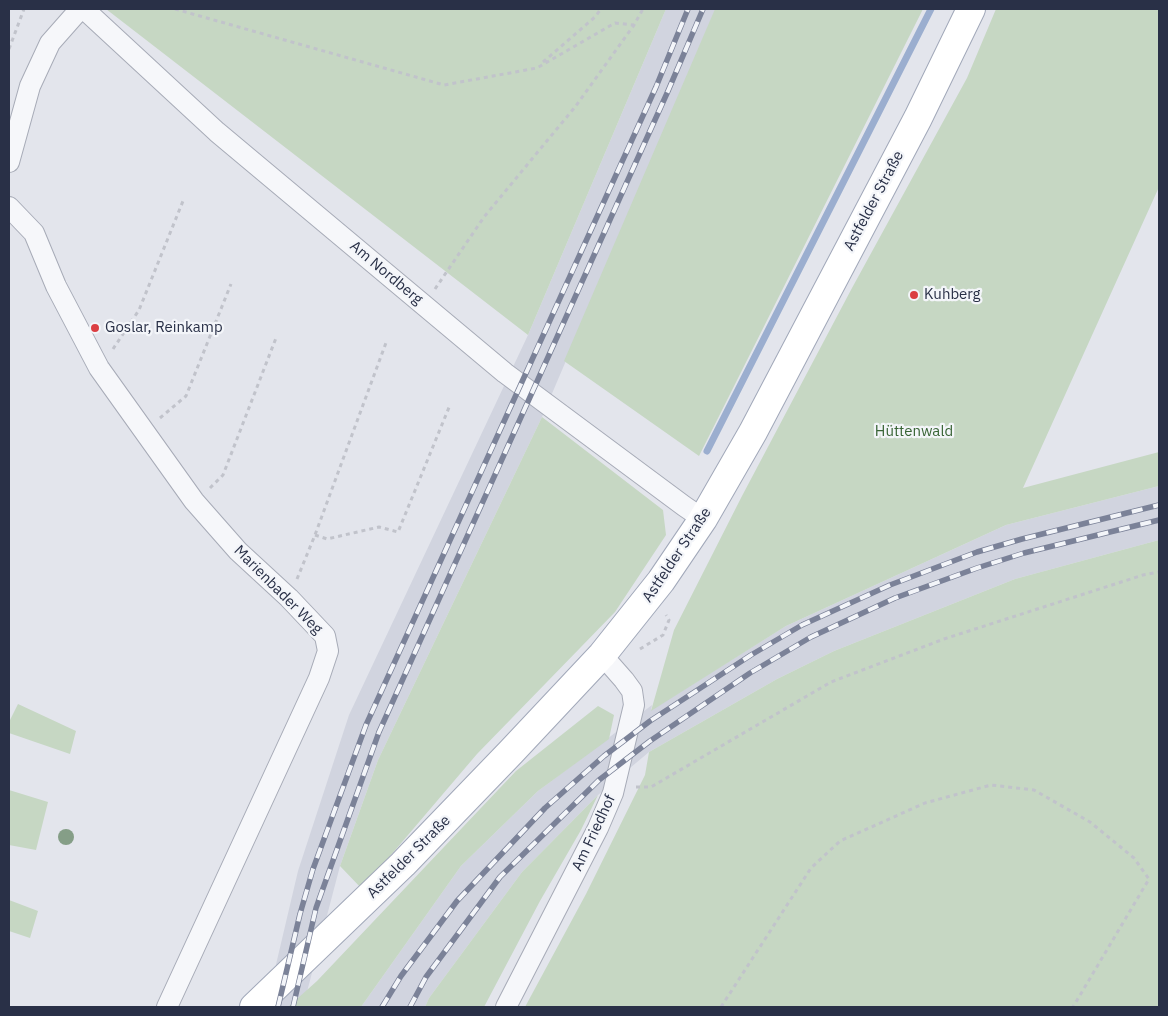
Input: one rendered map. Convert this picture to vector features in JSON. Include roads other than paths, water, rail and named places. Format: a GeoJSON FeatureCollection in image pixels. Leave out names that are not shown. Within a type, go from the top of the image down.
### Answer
{"type":"FeatureCollection","features":[{"type":"Feature","properties":{"kind":"main road","name":"Astfelder Straße"},"geometry":{"type":"LineString","coordinates":[[254,1007],[403,864],[602,655],[661,581],[703,519],[753,432],[918,118],[972,9]]}},
{"type":"Feature","properties":{"kind":"street"},"geometry":{"type":"LineString","coordinates":[[9,162],[30,86],[50,43],[82,9]]}},
{"type":"Feature","properties":{"kind":"street","name":"Am Nordberg"},"geometry":{"type":"LineString","coordinates":[[82,9],[217,132],[424,306],[506,373],[676,501],[703,519]]}},
{"type":"Feature","properties":{"kind":"street","name":"Marienbader Weg"},"geometry":{"type":"LineString","coordinates":[[9,207],[34,233],[56,286],[99,368],[194,502],[238,551],[289,598],[325,636],[328,651],[319,678],[166,1007]]}},
{"type":"Feature","properties":{"kind":"street","name":"Am Friedhof"},"geometry":{"type":"LineString","coordinates":[[506,1007],[598,828],[613,793],[634,705],[632,691],[602,655]]}},
{"type":"Feature","properties":{"kind":"waterway"},"geometry":{"type":"LineString","coordinates":[[707,451],[931,9]]}},
{"type":"Feature","properties":{"kind":"railway"},"geometry":{"type":"LineString","coordinates":[[278,1007],[300,914],[313,869],[366,725],[656,87],[688,9]]}},
{"type":"Feature","properties":{"kind":"railway"},"geometry":{"type":"LineString","coordinates":[[293,1007],[316,908],[379,732],[668,91],[703,9]]}},
{"type":"Feature","properties":{"kind":"railway"},"geometry":{"type":"LineString","coordinates":[[382,1007],[401,976],[457,901],[545,808],[604,756],[650,721],[751,655],[802,625],[890,585],[977,552],[1159,505]]}},
{"type":"Feature","properties":{"kind":"railway"},"geometry":{"type":"LineString","coordinates":[[410,1007],[426,977],[500,877],[599,780],[650,741],[750,673],[811,637],[895,598],[1024,553],[1159,520]]}},
{"type":"Feature","properties":{"kind":"place","name":"Kuhberg"},"geometry":{"type":"Point","coordinates":[914,295]}},
{"type":"Feature","properties":{"kind":"place","name":"Goslar, Reinkamp"},"geometry":{"type":"Point","coordinates":[95,328]}},
{"type":"Feature","properties":{"kind":"park label","name":"Hüttenwald"},"geometry":{"type":"Point","coordinates":[914,432]}}]}
